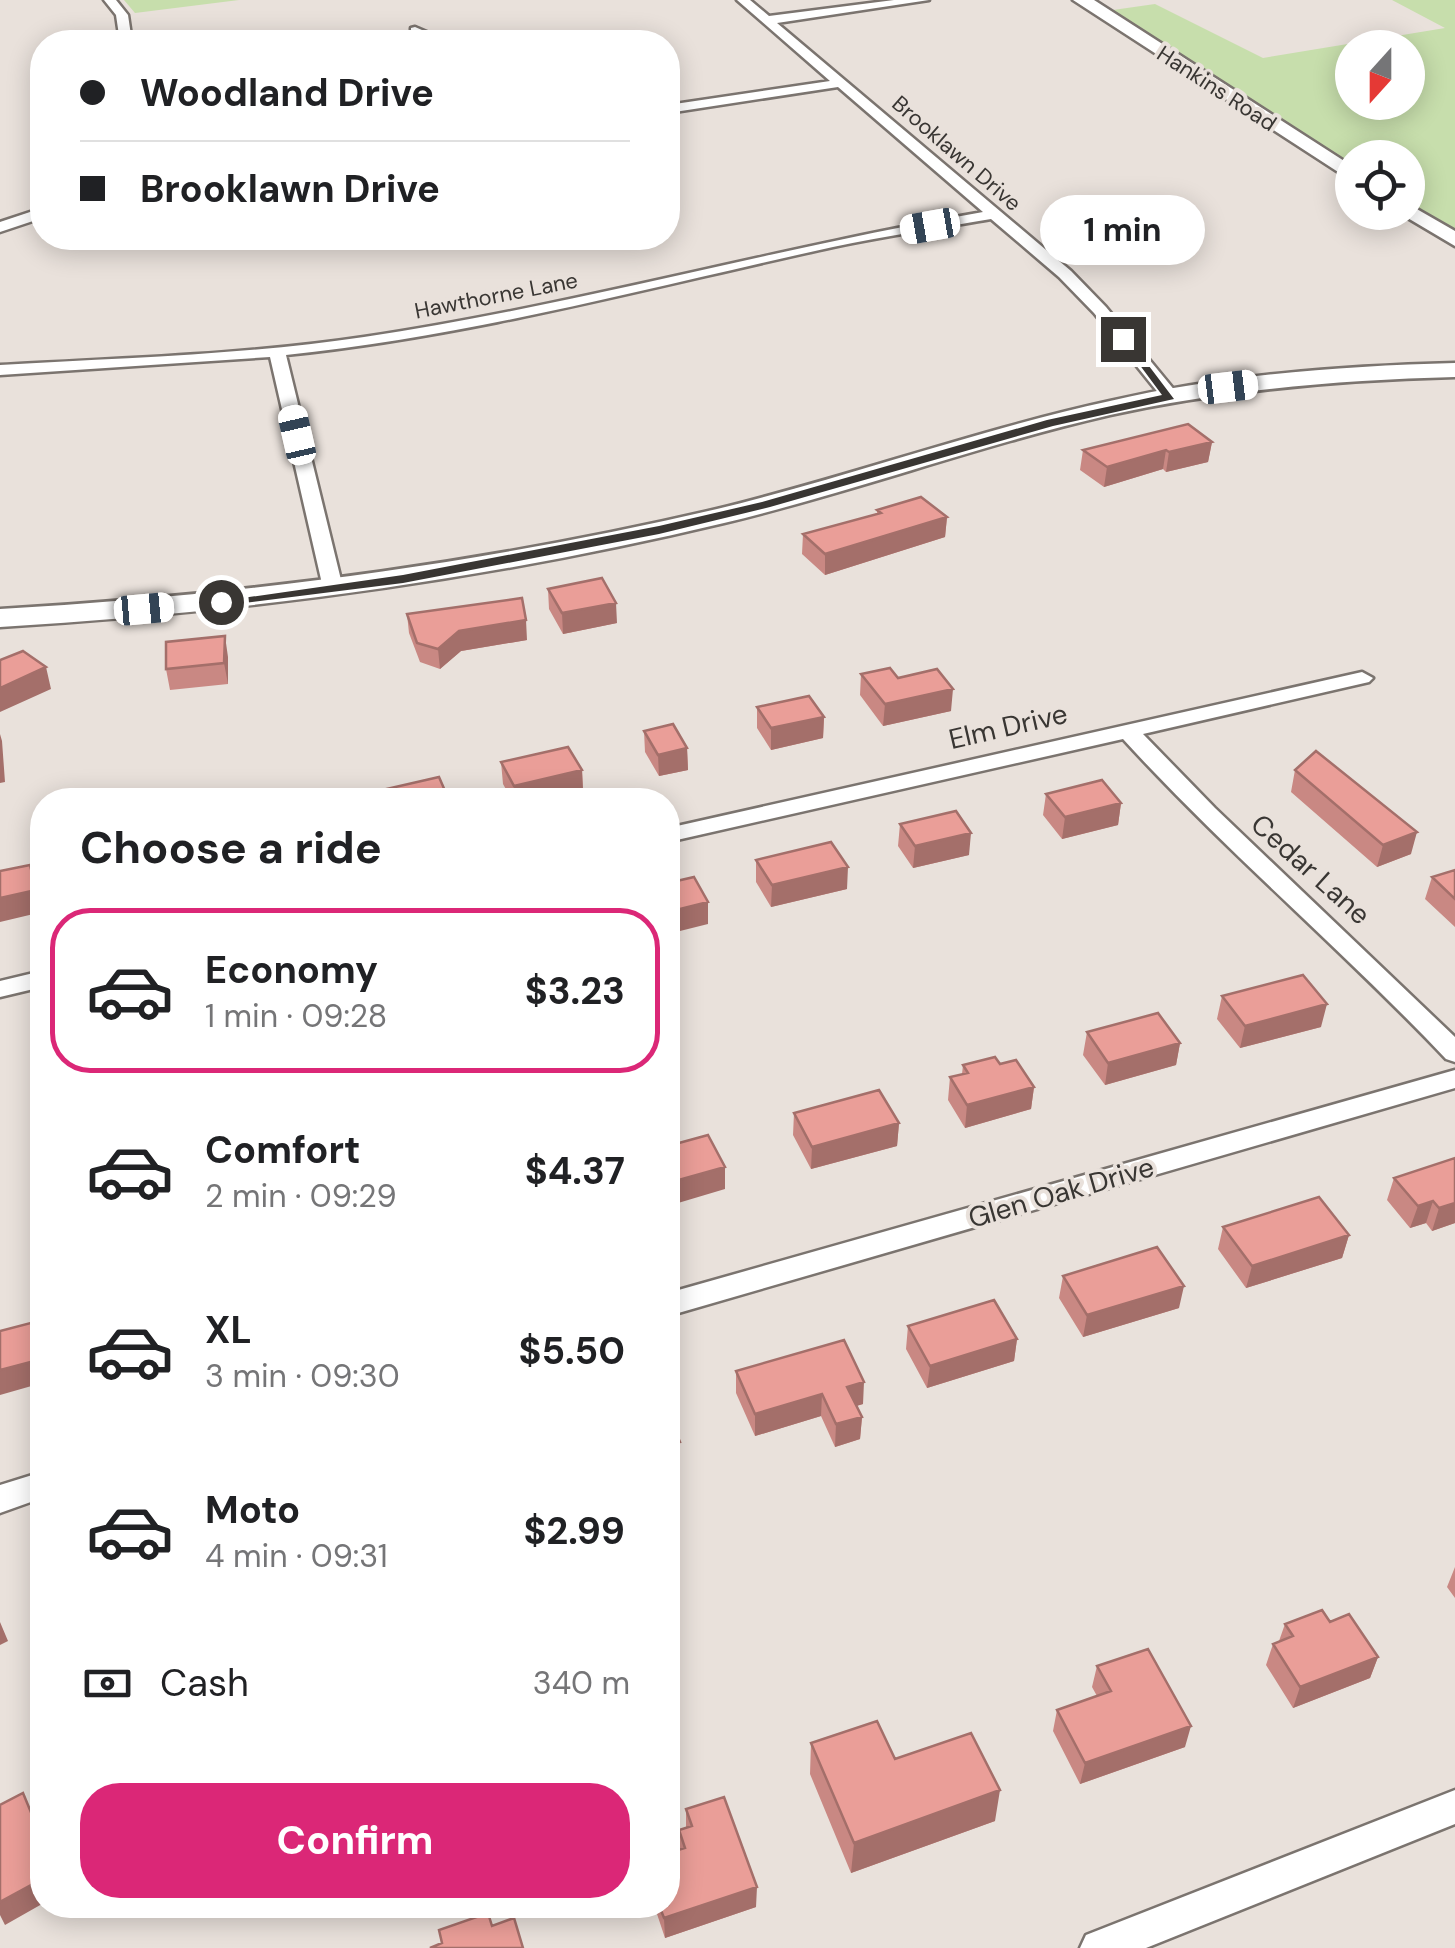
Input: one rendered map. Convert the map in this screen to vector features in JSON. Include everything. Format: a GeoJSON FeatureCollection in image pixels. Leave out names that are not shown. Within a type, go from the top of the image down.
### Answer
{"type":"FeatureCollection","features":[{"type":"Feature","properties":{"kind":"street"},"geometry":{"type":"LineString","coordinates":[[110,0],[122,15],[124,30]]}},
{"type":"Feature","properties":{"kind":"street","name":"Brooklawn Drive"},"geometry":{"type":"LineString","coordinates":[[744,0],[1064,274],[1100,310],[1170,396]]}},
{"type":"Feature","properties":{"kind":"street"},"geometry":{"type":"LineString","coordinates":[[768,20],[924,0]]}},
{"type":"Feature","properties":{"kind":"street","name":"Hankins Road"},"geometry":{"type":"LineString","coordinates":[[1082,0],[1335,164]]}},
{"type":"Feature","properties":{"kind":"street"},"geometry":{"type":"LineString","coordinates":[[680,108],[842,83]]}},
{"type":"Feature","properties":{"kind":"street","name":"Hawthorne Lane"},"geometry":{"type":"LineString","coordinates":[[0,370],[278,352],[505,318],[836,242],[994,214]]}},
{"type":"Feature","properties":{"kind":"street"},"geometry":{"type":"LineString","coordinates":[[0,227],[30,217]]}},
{"type":"Feature","properties":{"kind":"street"},"geometry":{"type":"LineString","coordinates":[[1425,221],[1455,240]]}},
{"type":"Feature","properties":{"kind":"street"},"geometry":{"type":"LineString","coordinates":[[278,352],[333,588]]}},
{"type":"Feature","properties":{"kind":"street"},"geometry":{"type":"LineString","coordinates":[[0,618],[144,609],[403,579],[675,526],[1051,423],[1170,396],[1302,379],[1455,370]]}},
{"type":"Feature","properties":{"kind":"street","name":"Elm Drive"},"geometry":{"type":"LineString","coordinates":[[680,832],[1362,678]]}},
{"type":"Feature","properties":{"kind":"street","name":"Cedar Lane"},"geometry":{"type":"LineString","coordinates":[[1127,730],[1202,810],[1374,966],[1455,1053]]}},
{"type":"Feature","properties":{"kind":"street"},"geometry":{"type":"LineString","coordinates":[[0,989],[30,982]]}},
{"type":"Feature","properties":{"kind":"street","name":"Glen Oak Drive"},"geometry":{"type":"LineString","coordinates":[[680,1302],[1455,1079]]}},
{"type":"Feature","properties":{"kind":"street"},"geometry":{"type":"LineString","coordinates":[[0,1499],[30,1489]]}},
{"type":"Feature","properties":{"kind":"street"},"geometry":{"type":"LineString","coordinates":[[1099,1948],[1455,1807]]}},
{"type":"Feature","properties":{"kind":"green space"},"geometry":{"type":"Polygon","coordinates":[[[124,0],[239,0],[135,13],[124,0]]]}},
{"type":"Feature","properties":{"kind":"green space"},"geometry":{"type":"Polygon","coordinates":[[[1392,0],[1455,0],[1455,241],[1425,221],[1425,140],[1335,140],[1335,164],[1099,12],[1155,4],[1263,58],[1335,46],[1335,120],[1425,120],[1425,31],[1445,28],[1392,0]]]}},
{"type":"Feature","properties":{"kind":"building"},"geometry":{"type":"Polygon","coordinates":[[[1188,424],[1212,442],[1107,467],[1083,450],[1188,424]]]}},
{"type":"Feature","properties":{"kind":"building"},"geometry":{"type":"Polygon","coordinates":[[[921,497],[947,517],[825,554],[803,534],[881,513],[877,510],[921,497]]]}},
{"type":"Feature","properties":{"kind":"building"},"geometry":{"type":"Polygon","coordinates":[[[602,578],[616,603],[562,613],[548,589],[602,578]]]}},
{"type":"Feature","properties":{"kind":"building"},"geometry":{"type":"Polygon","coordinates":[[[522,598],[526,620],[459,631],[438,649],[417,643],[407,614],[522,598]]]}},
{"type":"Feature","properties":{"kind":"building"},"geometry":{"type":"Polygon","coordinates":[[[225,636],[224,663],[166,669],[166,642],[225,636]]]}},
{"type":"Feature","properties":{"kind":"building"},"geometry":{"type":"Polygon","coordinates":[[[23,651],[46,667],[0,688],[0,660],[23,651]]]}},
{"type":"Feature","properties":{"kind":"building"},"geometry":{"type":"Polygon","coordinates":[[[890,668],[898,678],[937,669],[953,689],[885,704],[861,674],[890,668]]]}},
{"type":"Feature","properties":{"kind":"building"},"geometry":{"type":"Polygon","coordinates":[[[809,696],[824,717],[771,728],[757,707],[809,696]]]}},
{"type":"Feature","properties":{"kind":"building"},"geometry":{"type":"Polygon","coordinates":[[[673,724],[687,748],[658,755],[644,731],[673,724]]]}},
{"type":"Feature","properties":{"kind":"building"},"geometry":{"type":"Polygon","coordinates":[[[568,747],[582,770],[514,786],[501,762],[568,747]]]}},
{"type":"Feature","properties":{"kind":"building"},"geometry":{"type":"Polygon","coordinates":[[[1316,751],[1417,832],[1383,845],[1295,770],[1316,751]]]}},
{"type":"Feature","properties":{"kind":"building"},"geometry":{"type":"Polygon","coordinates":[[[439,777],[444,788],[391,788],[439,777]]]}},
{"type":"Feature","properties":{"kind":"building"},"geometry":{"type":"Polygon","coordinates":[[[1102,780],[1121,803],[1065,817],[1046,794],[1102,780]]]}},
{"type":"Feature","properties":{"kind":"building"},"geometry":{"type":"Polygon","coordinates":[[[956,811],[971,833],[915,846],[900,824],[956,811]]]}},
{"type":"Feature","properties":{"kind":"building"},"geometry":{"type":"Polygon","coordinates":[[[831,842],[848,867],[772,885],[756,860],[831,842]]]}},
{"type":"Feature","properties":{"kind":"building"},"geometry":{"type":"Polygon","coordinates":[[[30,865],[30,891],[0,898],[0,871],[30,865]]]}},
{"type":"Feature","properties":{"kind":"building"},"geometry":{"type":"Polygon","coordinates":[[[1455,870],[1455,899],[1432,877],[1455,870]]]}},
{"type":"Feature","properties":{"kind":"building"},"geometry":{"type":"Polygon","coordinates":[[[694,877],[708,902],[680,909],[680,880],[694,877]]]}},
{"type":"Feature","properties":{"kind":"building"},"geometry":{"type":"Polygon","coordinates":[[[1303,975],[1327,1004],[1245,1026],[1222,996],[1303,975]]]}},
{"type":"Feature","properties":{"kind":"building"},"geometry":{"type":"Polygon","coordinates":[[[1158,1013],[1180,1043],[1108,1063],[1087,1032],[1158,1013]]]}},
{"type":"Feature","properties":{"kind":"building"},"geometry":{"type":"Polygon","coordinates":[[[995,1057],[1000,1064],[1016,1060],[1034,1087],[967,1105],[950,1077],[968,1073],[963,1065],[995,1057]]]}},
{"type":"Feature","properties":{"kind":"building"},"geometry":{"type":"Polygon","coordinates":[[[879,1090],[899,1123],[812,1147],[794,1113],[879,1090]]]}},
{"type":"Feature","properties":{"kind":"building"},"geometry":{"type":"Polygon","coordinates":[[[708,1135],[725,1167],[680,1180],[680,1143],[708,1135]]]}},
{"type":"Feature","properties":{"kind":"building"},"geometry":{"type":"Polygon","coordinates":[[[1455,1158],[1455,1203],[1439,1208],[1433,1201],[1418,1206],[1394,1178],[1455,1158]]]}},
{"type":"Feature","properties":{"kind":"building"},"geometry":{"type":"Polygon","coordinates":[[[1319,1197],[1349,1235],[1252,1266],[1223,1227],[1319,1197]]]}},
{"type":"Feature","properties":{"kind":"building"},"geometry":{"type":"Polygon","coordinates":[[[1157,1247],[1184,1286],[1087,1315],[1063,1276],[1157,1247]]]}},
{"type":"Feature","properties":{"kind":"building"},"geometry":{"type":"Polygon","coordinates":[[[994,1300],[1017,1339],[930,1366],[908,1326],[994,1300]]]}},
{"type":"Feature","properties":{"kind":"building"},"geometry":{"type":"Polygon","coordinates":[[[30,1323],[30,1362],[0,1370],[0,1331],[30,1323]]]}},
{"type":"Feature","properties":{"kind":"building"},"geometry":{"type":"Polygon","coordinates":[[[844,1340],[864,1382],[847,1387],[862,1417],[836,1424],[822,1394],[755,1414],[736,1371],[844,1340]]]}},
{"type":"Feature","properties":{"kind":"building"},"geometry":{"type":"Polygon","coordinates":[[[1322,1610],[1330,1622],[1349,1614],[1378,1657],[1300,1687],[1273,1644],[1293,1636],[1285,1624],[1322,1610]]]}},
{"type":"Feature","properties":{"kind":"building"},"geometry":{"type":"Polygon","coordinates":[[[1148,1649],[1191,1726],[1085,1763],[1057,1710],[1111,1691],[1097,1666],[1148,1649]]]}},
{"type":"Feature","properties":{"kind":"building"},"geometry":{"type":"Polygon","coordinates":[[[877,1721],[895,1759],[971,1733],[1000,1790],[854,1843],[811,1743],[877,1721]]]}},
{"type":"Feature","properties":{"kind":"building"},"geometry":{"type":"Polygon","coordinates":[[[23,1793],[30,1810],[30,1886],[0,1902],[0,1805],[23,1793]]]}},
{"type":"Feature","properties":{"kind":"building"},"geometry":{"type":"Polygon","coordinates":[[[724,1797],[757,1887],[680,1913],[680,1849],[685,1848],[680,1830],[692,1826],[686,1809],[724,1797]]]}},
{"type":"Feature","properties":{"kind":"building"},"geometry":{"type":"Polygon","coordinates":[[[474,1918],[490,1918],[492,1926],[514,1918],[523,1948],[430,1948],[442,1943],[439,1930],[474,1918]]]}},
{"type":"Feature","properties":{"kind":"route"},"geometry":{"type":"LineString","coordinates":[[221,602],[403,579],[659,530],[1051,423],[1170,396],[1123,339]]}}]}
